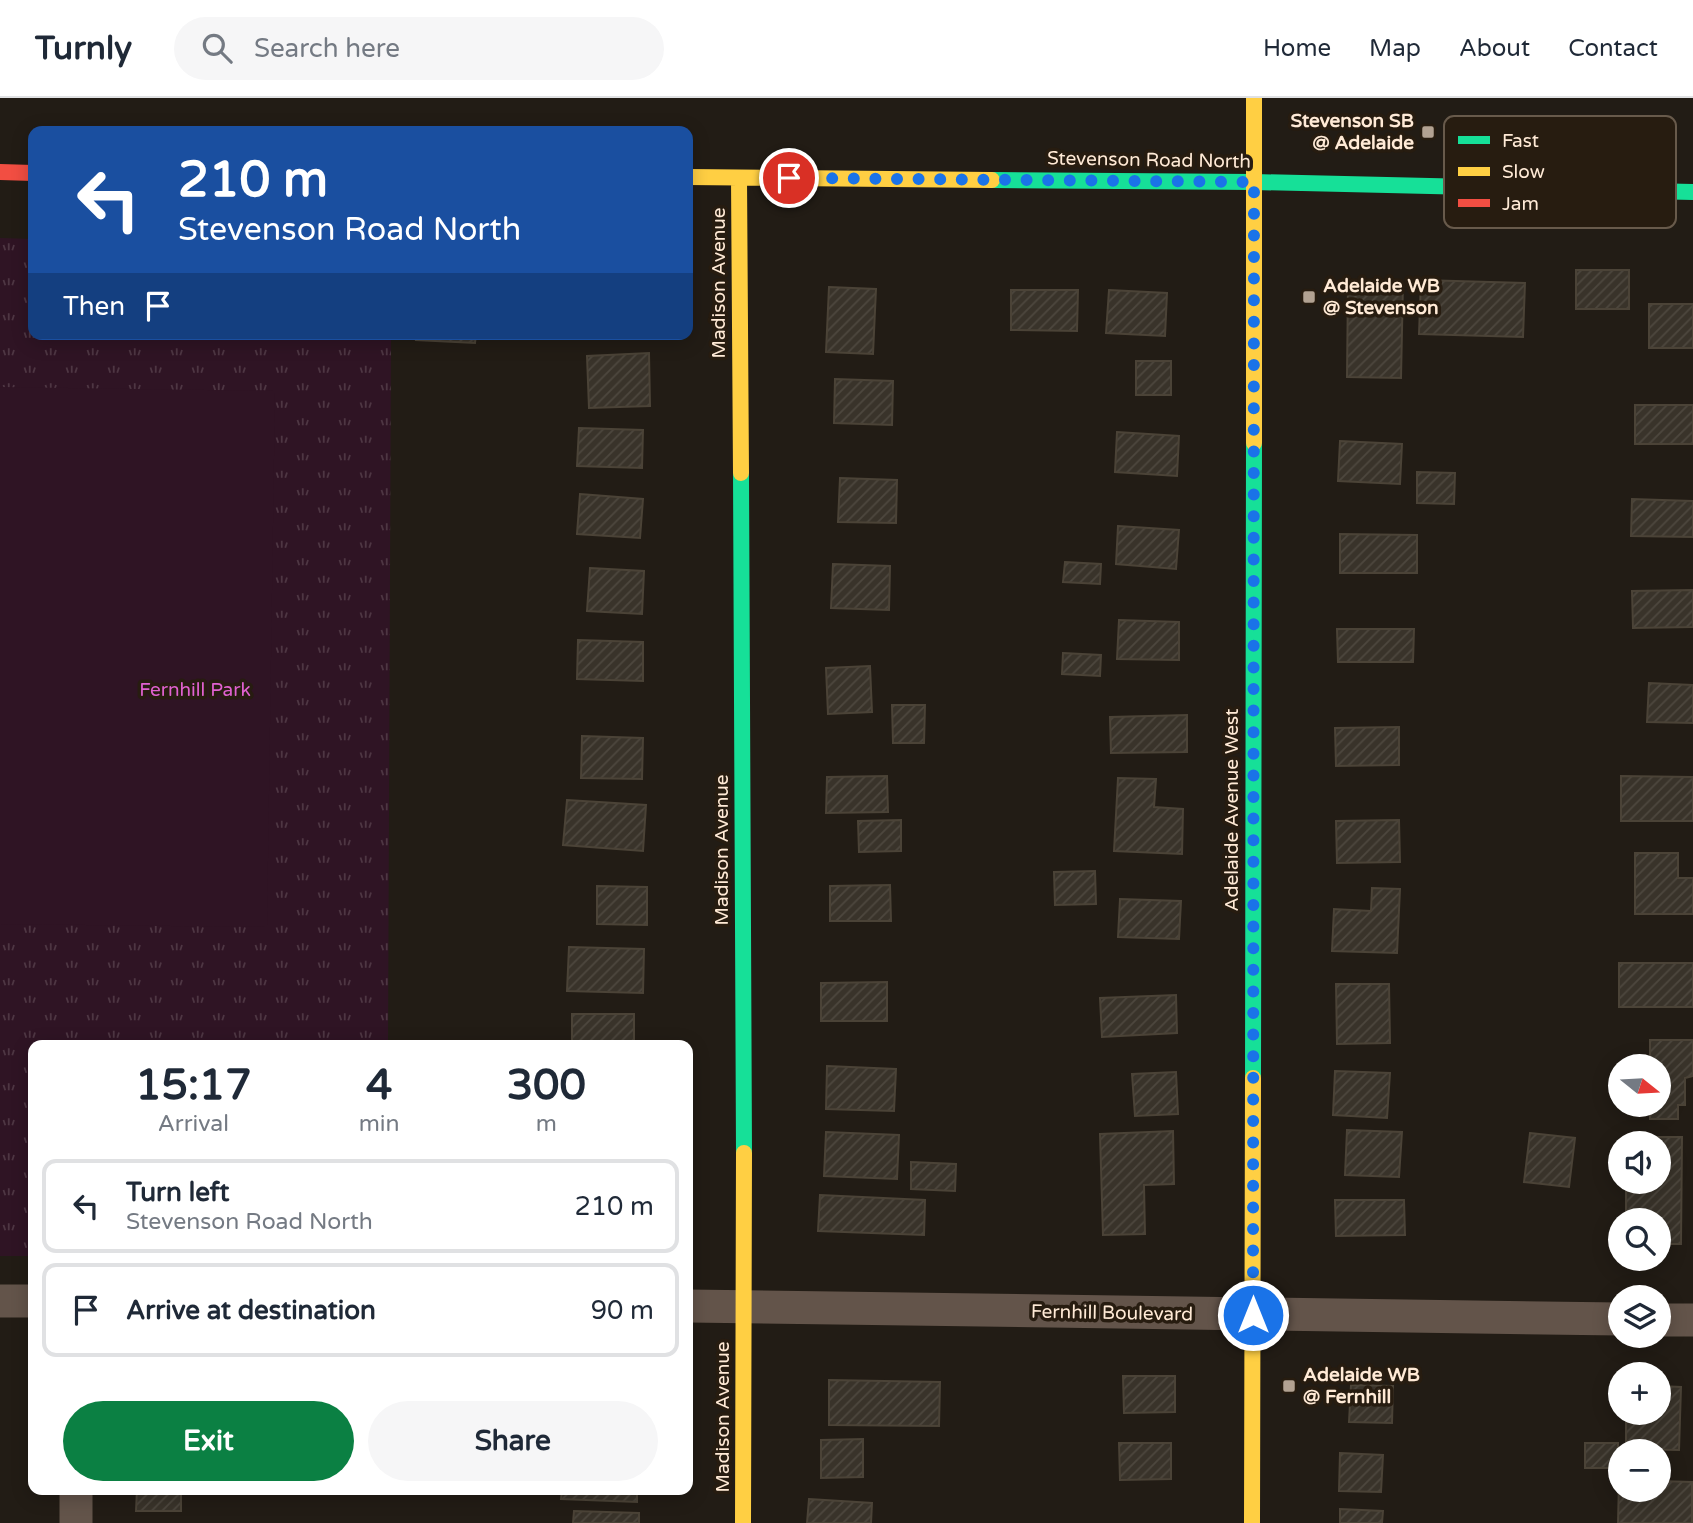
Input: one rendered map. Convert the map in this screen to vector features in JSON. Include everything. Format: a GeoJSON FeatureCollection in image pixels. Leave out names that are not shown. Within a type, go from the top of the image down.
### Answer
{"type":"FeatureCollection","features":[{"type":"Feature","properties":{"kind":"main road","name":"Adelaide Avenue West"},"geometry":{"type":"LineString","coordinates":[[1252,1523],[1254,98]]}},
{"type":"Feature","properties":{"kind":"main road"},"geometry":{"type":"LineString","coordinates":[[0,172],[28,173]]}},
{"type":"Feature","properties":{"kind":"main road","name":"Stevenson Road North"},"geometry":{"type":"LineString","coordinates":[[693,177],[1444,186]]}},
{"type":"Feature","properties":{"kind":"main road","name":"Madison Avenue"},"geometry":{"type":"LineString","coordinates":[[739,178],[745,1307],[743,1523]]}},
{"type":"Feature","properties":{"kind":"street"},"geometry":{"type":"LineString","coordinates":[[0,1301],[28,1301]]}},
{"type":"Feature","properties":{"kind":"street","name":"Fernhill Boulevard"},"geometry":{"type":"LineString","coordinates":[[693,1307],[1608,1320]]}},
{"type":"Feature","properties":{"kind":"street"},"geometry":{"type":"LineString","coordinates":[[1671,1320],[1693,1320]]}},
{"type":"Feature","properties":{"kind":"street"},"geometry":{"type":"LineString","coordinates":[[76,1495],[76,1523]]}},
{"type":"Feature","properties":{"kind":"green space","name":"Fernhill Park"},"geometry":{"type":"Polygon","coordinates":[[[0,238],[28,239],[28,340],[391,340],[388,1040],[28,1040],[28,1256],[0,1256],[0,238]]]}},
{"type":"Feature","properties":{"kind":"green space"},"geometry":{"type":"Polygon","coordinates":[[[0,387],[275,391],[267,927],[0,924],[0,387]]]}},
{"type":"Feature","properties":{"kind":"building"},"geometry":{"type":"Polygon","coordinates":[[[1576,270],[1629,270],[1629,309],[1576,309],[1576,270]]]}},
{"type":"Feature","properties":{"kind":"building"},"geometry":{"type":"Polygon","coordinates":[[[1421,280],[1525,283],[1523,337],[1419,334],[1421,280]]]}},
{"type":"Feature","properties":{"kind":"building"},"geometry":{"type":"Polygon","coordinates":[[[1348,282],[1403,283],[1401,378],[1347,377],[1348,282]]]}},
{"type":"Feature","properties":{"kind":"building"},"geometry":{"type":"Polygon","coordinates":[[[829,287],[876,289],[873,354],[826,352],[829,287]]]}},
{"type":"Feature","properties":{"kind":"building"},"geometry":{"type":"Polygon","coordinates":[[[1011,290],[1078,290],[1077,331],[1011,330],[1011,290]]]}},
{"type":"Feature","properties":{"kind":"building"},"geometry":{"type":"Polygon","coordinates":[[[1109,290],[1167,293],[1165,336],[1106,333],[1109,290]]]}},
{"type":"Feature","properties":{"kind":"building"},"geometry":{"type":"Polygon","coordinates":[[[1649,304],[1693,304],[1693,348],[1649,348],[1649,304]]]}},
{"type":"Feature","properties":{"kind":"building"},"geometry":{"type":"Polygon","coordinates":[[[416,340],[475,340],[475,343],[416,340]]]}},
{"type":"Feature","properties":{"kind":"building"},"geometry":{"type":"Polygon","coordinates":[[[649,353],[650,406],[589,408],[587,356],[649,353]]]}},
{"type":"Feature","properties":{"kind":"building"},"geometry":{"type":"Polygon","coordinates":[[[1136,361],[1171,361],[1171,395],[1136,395],[1136,361]]]}},
{"type":"Feature","properties":{"kind":"building"},"geometry":{"type":"Polygon","coordinates":[[[835,379],[893,381],[892,425],[834,423],[835,379]]]}},
{"type":"Feature","properties":{"kind":"building"},"geometry":{"type":"Polygon","coordinates":[[[1635,405],[1693,405],[1693,444],[1635,444],[1635,405]]]}},
{"type":"Feature","properties":{"kind":"building"},"geometry":{"type":"Polygon","coordinates":[[[579,428],[643,430],[642,468],[577,466],[579,428]]]}},
{"type":"Feature","properties":{"kind":"building"},"geometry":{"type":"Polygon","coordinates":[[[1117,432],[1179,436],[1177,476],[1115,472],[1117,432]]]}},
{"type":"Feature","properties":{"kind":"building"},"geometry":{"type":"Polygon","coordinates":[[[1340,441],[1402,444],[1400,484],[1338,481],[1340,441]]]}},
{"type":"Feature","properties":{"kind":"building"},"geometry":{"type":"Polygon","coordinates":[[[1417,472],[1455,473],[1454,504],[1417,503],[1417,472]]]}},
{"type":"Feature","properties":{"kind":"building"},"geometry":{"type":"Polygon","coordinates":[[[840,478],[897,480],[896,523],[838,522],[840,478]]]}},
{"type":"Feature","properties":{"kind":"building"},"geometry":{"type":"Polygon","coordinates":[[[580,494],[643,499],[640,538],[577,534],[580,494]]]}},
{"type":"Feature","properties":{"kind":"building"},"geometry":{"type":"Polygon","coordinates":[[[1632,499],[1693,501],[1693,537],[1631,536],[1632,499]]]}},
{"type":"Feature","properties":{"kind":"building"},"geometry":{"type":"Polygon","coordinates":[[[1118,526],[1179,530],[1176,569],[1116,564],[1118,526]]]}},
{"type":"Feature","properties":{"kind":"building"},"geometry":{"type":"Polygon","coordinates":[[[1340,534],[1417,535],[1417,573],[1340,573],[1340,534]]]}},
{"type":"Feature","properties":{"kind":"building"},"geometry":{"type":"Polygon","coordinates":[[[1065,562],[1101,564],[1100,584],[1063,582],[1065,562]]]}},
{"type":"Feature","properties":{"kind":"building"},"geometry":{"type":"Polygon","coordinates":[[[833,564],[890,566],[889,610],[831,608],[833,564]]]}},
{"type":"Feature","properties":{"kind":"building"},"geometry":{"type":"Polygon","coordinates":[[[590,568],[644,571],[642,614],[587,611],[590,568]]]}},
{"type":"Feature","properties":{"kind":"building"},"geometry":{"type":"Polygon","coordinates":[[[1693,590],[1693,627],[1633,628],[1632,591],[1693,590]]]}},
{"type":"Feature","properties":{"kind":"building"},"geometry":{"type":"Polygon","coordinates":[[[1119,620],[1179,622],[1179,660],[1117,659],[1119,620]]]}},
{"type":"Feature","properties":{"kind":"building"},"geometry":{"type":"Polygon","coordinates":[[[1337,629],[1414,629],[1413,662],[1338,662],[1337,629]]]}},
{"type":"Feature","properties":{"kind":"building"},"geometry":{"type":"Polygon","coordinates":[[[578,640],[643,642],[643,681],[577,679],[578,640]]]}},
{"type":"Feature","properties":{"kind":"building"},"geometry":{"type":"Polygon","coordinates":[[[1063,653],[1101,655],[1100,676],[1062,674],[1063,653]]]}},
{"type":"Feature","properties":{"kind":"building"},"geometry":{"type":"Polygon","coordinates":[[[870,666],[872,712],[828,714],[826,668],[870,666]]]}},
{"type":"Feature","properties":{"kind":"building"},"geometry":{"type":"Polygon","coordinates":[[[1649,683],[1693,685],[1693,723],[1647,722],[1649,683]]]}},
{"type":"Feature","properties":{"kind":"building"},"geometry":{"type":"Polygon","coordinates":[[[892,705],[925,705],[924,743],[893,743],[892,705]]]}},
{"type":"Feature","properties":{"kind":"building"},"geometry":{"type":"Polygon","coordinates":[[[1187,715],[1187,752],[1111,753],[1110,717],[1187,715]]]}},
{"type":"Feature","properties":{"kind":"building"},"geometry":{"type":"Polygon","coordinates":[[[1399,727],[1399,765],[1336,766],[1335,728],[1399,727]]]}},
{"type":"Feature","properties":{"kind":"building"},"geometry":{"type":"Polygon","coordinates":[[[582,736],[643,738],[642,779],[581,778],[582,736]]]}},
{"type":"Feature","properties":{"kind":"building"},"geometry":{"type":"Polygon","coordinates":[[[887,776],[888,812],[826,813],[827,777],[887,776]]]}},
{"type":"Feature","properties":{"kind":"building"},"geometry":{"type":"Polygon","coordinates":[[[1621,776],[1693,777],[1693,821],[1621,821],[1621,776]]]}},
{"type":"Feature","properties":{"kind":"building"},"geometry":{"type":"Polygon","coordinates":[[[1118,778],[1156,779],[1154,807],[1183,809],[1182,854],[1114,851],[1118,778]]]}},
{"type":"Feature","properties":{"kind":"building"},"geometry":{"type":"Polygon","coordinates":[[[567,800],[646,805],[643,851],[563,845],[567,800]]]}},
{"type":"Feature","properties":{"kind":"building"},"geometry":{"type":"Polygon","coordinates":[[[901,820],[901,851],[859,852],[858,821],[901,820]]]}},
{"type":"Feature","properties":{"kind":"building"},"geometry":{"type":"Polygon","coordinates":[[[1399,820],[1400,862],[1337,863],[1336,821],[1399,820]]]}},
{"type":"Feature","properties":{"kind":"building"},"geometry":{"type":"Polygon","coordinates":[[[1635,853],[1678,853],[1678,878],[1693,878],[1693,914],[1635,914],[1635,853]]]}},
{"type":"Feature","properties":{"kind":"building"},"geometry":{"type":"Polygon","coordinates":[[[1095,871],[1096,904],[1055,905],[1054,872],[1095,871]]]}},
{"type":"Feature","properties":{"kind":"building"},"geometry":{"type":"Polygon","coordinates":[[[890,885],[891,921],[830,921],[830,886],[890,885]]]}},
{"type":"Feature","properties":{"kind":"building"},"geometry":{"type":"Polygon","coordinates":[[[597,886],[647,887],[647,925],[597,924],[597,886]]]}},
{"type":"Feature","properties":{"kind":"building"},"geometry":{"type":"Polygon","coordinates":[[[1372,888],[1400,889],[1397,953],[1332,951],[1334,909],[1371,911],[1372,888]]]}},
{"type":"Feature","properties":{"kind":"building"},"geometry":{"type":"Polygon","coordinates":[[[1120,899],[1181,901],[1179,939],[1118,937],[1120,899]]]}},
{"type":"Feature","properties":{"kind":"building"},"geometry":{"type":"Polygon","coordinates":[[[569,947],[644,949],[643,993],[567,991],[569,947]]]}},
{"type":"Feature","properties":{"kind":"building"},"geometry":{"type":"Polygon","coordinates":[[[1619,963],[1693,963],[1693,1007],[1619,1007],[1619,963]]]}},
{"type":"Feature","properties":{"kind":"building"},"geometry":{"type":"Polygon","coordinates":[[[887,982],[887,1021],[821,1021],[821,983],[887,982]]]}},
{"type":"Feature","properties":{"kind":"building"},"geometry":{"type":"Polygon","coordinates":[[[1336,984],[1389,984],[1390,1043],[1337,1044],[1336,984]]]}},
{"type":"Feature","properties":{"kind":"building"},"geometry":{"type":"Polygon","coordinates":[[[1176,995],[1177,1033],[1102,1037],[1100,998],[1176,995]]]}},
{"type":"Feature","properties":{"kind":"building"},"geometry":{"type":"Polygon","coordinates":[[[572,1014],[634,1014],[634,1040],[572,1040],[572,1014]]]}},
{"type":"Feature","properties":{"kind":"building"},"geometry":{"type":"Polygon","coordinates":[[[1650,1040],[1693,1040],[1693,1076],[1685,1078],[1685,1105],[1678,1105],[1678,1119],[1650,1119],[1671,1117],[1671,1054],[1650,1054],[1650,1040]]]}},
{"type":"Feature","properties":{"kind":"building"},"geometry":{"type":"Polygon","coordinates":[[[827,1066],[896,1069],[894,1111],[826,1109],[827,1066]]]}},
{"type":"Feature","properties":{"kind":"building"},"geometry":{"type":"Polygon","coordinates":[[[1335,1071],[1390,1073],[1387,1118],[1333,1115],[1335,1071]]]}},
{"type":"Feature","properties":{"kind":"building"},"geometry":{"type":"Polygon","coordinates":[[[1176,1072],[1178,1114],[1135,1116],[1132,1074],[1176,1072]]]}},
{"type":"Feature","properties":{"kind":"building"},"geometry":{"type":"Polygon","coordinates":[[[1347,1130],[1402,1132],[1399,1177],[1345,1175],[1347,1130]]]}},
{"type":"Feature","properties":{"kind":"building"},"geometry":{"type":"Polygon","coordinates":[[[1173,1131],[1174,1184],[1144,1185],[1145,1234],[1103,1235],[1100,1134],[1173,1131]]]}},
{"type":"Feature","properties":{"kind":"building"},"geometry":{"type":"Polygon","coordinates":[[[826,1132],[899,1135],[897,1179],[824,1176],[826,1132]]]}},
{"type":"Feature","properties":{"kind":"building"},"geometry":{"type":"Polygon","coordinates":[[[1530,1133],[1575,1138],[1569,1187],[1524,1182],[1530,1133]]]}},
{"type":"Feature","properties":{"kind":"building"},"geometry":{"type":"Polygon","coordinates":[[[1671,1137],[1682,1137],[1681,1244],[1671,1244],[1671,1208],[1626,1208],[1626,1194],[1671,1194],[1671,1137]]]}},
{"type":"Feature","properties":{"kind":"building"},"geometry":{"type":"Polygon","coordinates":[[[911,1162],[956,1164],[955,1191],[911,1189],[911,1162]]]}},
{"type":"Feature","properties":{"kind":"building"},"geometry":{"type":"Polygon","coordinates":[[[820,1195],[925,1200],[924,1235],[818,1231],[820,1195]]]}},
{"type":"Feature","properties":{"kind":"building"},"geometry":{"type":"Polygon","coordinates":[[[1335,1200],[1404,1200],[1405,1235],[1336,1236],[1335,1200]]]}},
{"type":"Feature","properties":{"kind":"building"},"geometry":{"type":"Polygon","coordinates":[[[1123,1376],[1175,1376],[1175,1412],[1124,1413],[1123,1376]]]}},
{"type":"Feature","properties":{"kind":"building"},"geometry":{"type":"Polygon","coordinates":[[[829,1380],[940,1382],[939,1426],[829,1425],[829,1380]]]}},
{"type":"Feature","properties":{"kind":"building"},"geometry":{"type":"Polygon","coordinates":[[[1351,1385],[1393,1386],[1392,1423],[1349,1422],[1351,1385]]]}},
{"type":"Feature","properties":{"kind":"building"},"geometry":{"type":"Polygon","coordinates":[[[1671,1387],[1681,1387],[1679,1450],[1671,1450],[1671,1439],[1626,1439],[1626,1425],[1671,1425],[1671,1387]]]}},
{"type":"Feature","properties":{"kind":"building"},"geometry":{"type":"Polygon","coordinates":[[[863,1439],[863,1477],[821,1478],[821,1440],[863,1439]]]}},
{"type":"Feature","properties":{"kind":"building"},"geometry":{"type":"Polygon","coordinates":[[[1119,1443],[1171,1443],[1171,1479],[1120,1480],[1119,1443]]]}},
{"type":"Feature","properties":{"kind":"building"},"geometry":{"type":"Polygon","coordinates":[[[1585,1443],[1608,1443],[1608,1468],[1585,1468],[1585,1443]]]}},
{"type":"Feature","properties":{"kind":"building"},"geometry":{"type":"Polygon","coordinates":[[[1340,1453],[1383,1455],[1381,1492],[1339,1491],[1340,1453]]]}},
{"type":"Feature","properties":{"kind":"building"},"geometry":{"type":"Polygon","coordinates":[[[1671,1481],[1692,1482],[1692,1523],[1618,1523],[1618,1502],[1671,1502],[1671,1481]]]}},
{"type":"Feature","properties":{"kind":"building"},"geometry":{"type":"Polygon","coordinates":[[[137,1495],[181,1495],[181,1511],[136,1511],[137,1495]]]}},
{"type":"Feature","properties":{"kind":"building"},"geometry":{"type":"Polygon","coordinates":[[[561,1495],[637,1495],[637,1502],[561,1499],[561,1495]]]}},
{"type":"Feature","properties":{"kind":"building"},"geometry":{"type":"Polygon","coordinates":[[[809,1499],[872,1503],[871,1523],[807,1523],[809,1499]]]}},
{"type":"Feature","properties":{"kind":"building"},"geometry":{"type":"Polygon","coordinates":[[[1340,1509],[1383,1511],[1382,1523],[1340,1523],[1340,1509]]]}},
{"type":"Feature","properties":{"kind":"building"},"geometry":{"type":"Polygon","coordinates":[[[574,1511],[639,1513],[639,1523],[573,1523],[574,1511]]]}},
{"type":"Feature","properties":{"kind":"traffic: fast"},"geometry":{"type":"LineString","coordinates":[[992,180],[1444,186]]}},
{"type":"Feature","properties":{"kind":"traffic: fast"},"geometry":{"type":"LineString","coordinates":[[1676,192],[1693,192]]}},
{"type":"Feature","properties":{"kind":"traffic: fast"},"geometry":{"type":"LineString","coordinates":[[1253,1078],[1254,443]]}},
{"type":"Feature","properties":{"kind":"traffic: fast"},"geometry":{"type":"LineString","coordinates":[[741,473],[744,1153]]}},
{"type":"Feature","properties":{"kind":"traffic: slow"},"geometry":{"type":"LineString","coordinates":[[1254,98],[1254,443]]}},
{"type":"Feature","properties":{"kind":"traffic: slow"},"geometry":{"type":"LineString","coordinates":[[693,177],[992,180]]}},
{"type":"Feature","properties":{"kind":"traffic: slow"},"geometry":{"type":"LineString","coordinates":[[739,178],[741,473]]}},
{"type":"Feature","properties":{"kind":"traffic: slow"},"geometry":{"type":"LineString","coordinates":[[1252,1523],[1253,1078]]}},
{"type":"Feature","properties":{"kind":"traffic: slow"},"geometry":{"type":"LineString","coordinates":[[743,1523],[744,1153]]}},
{"type":"Feature","properties":{"kind":"traffic: jam"},"geometry":{"type":"LineString","coordinates":[[0,172],[28,173]]}},
{"type":"Feature","properties":{"kind":"place","name":"Stevenson SB @ Adelaide"},"geometry":{"type":"Point","coordinates":[1428,132]}},
{"type":"Feature","properties":{"kind":"place","name":"Adelaide WB @ Stevenson"},"geometry":{"type":"Point","coordinates":[1309,297]}},
{"type":"Feature","properties":{"kind":"place","name":"Adelaide WB @ Fernhill"},"geometry":{"type":"Point","coordinates":[1289,1386]}},
{"type":"Feature","properties":{"kind":"route"},"geometry":{"type":"LineString","coordinates":[[789,178],[1254,182],[1253,1315]]}}]}
